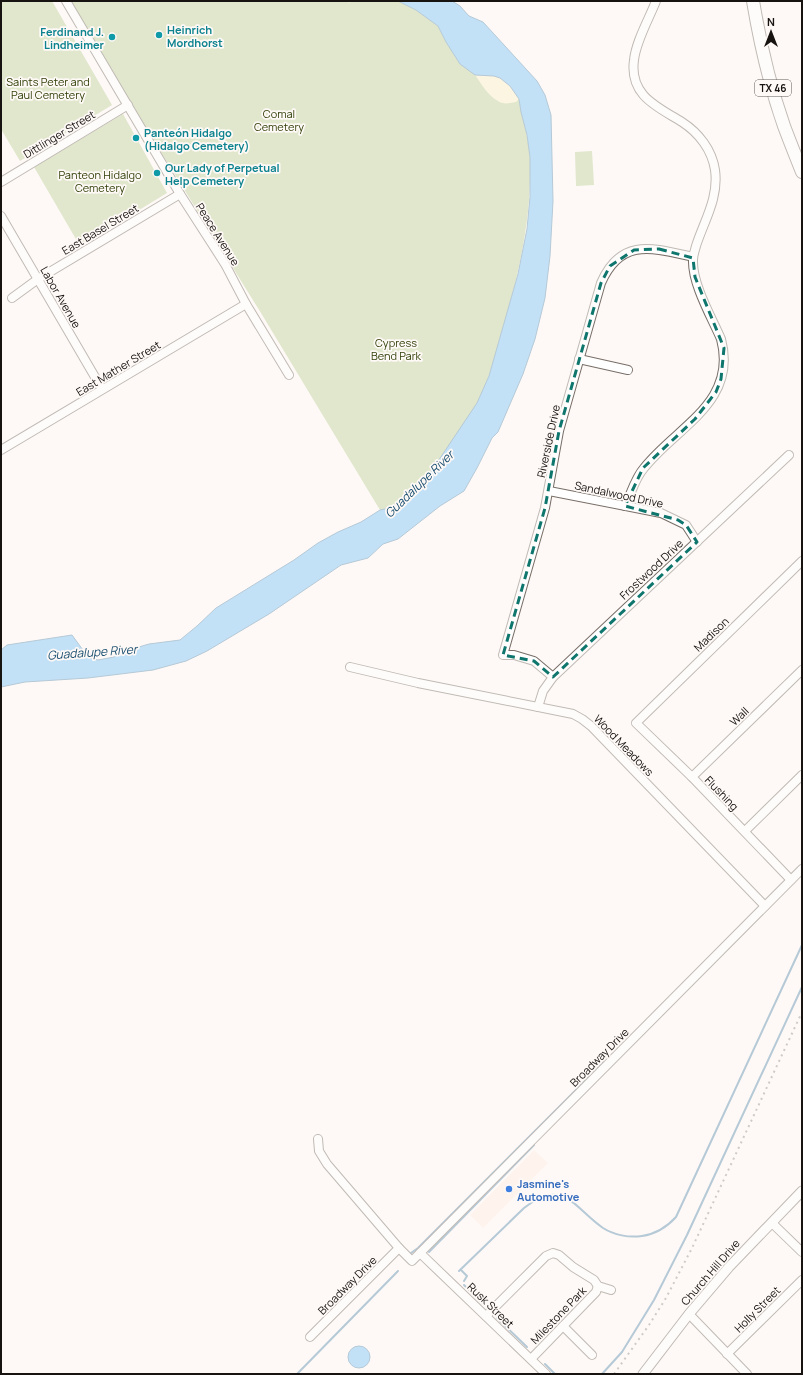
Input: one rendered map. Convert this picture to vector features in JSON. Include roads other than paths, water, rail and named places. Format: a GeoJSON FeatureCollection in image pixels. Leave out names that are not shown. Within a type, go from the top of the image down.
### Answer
{"type":"FeatureCollection","features":[{"type":"Feature","properties":{"kind":"main road","name":"TX 46"},"geometry":{"type":"LineString","coordinates":[[753,1],[762,49],[774,95],[802,172]]}},
{"type":"Feature","properties":{"kind":"street","name":"Peace Avenue"},"geometry":{"type":"LineString","coordinates":[[66,1],[180,194],[225,264],[246,304],[289,375]]}},
{"type":"Feature","properties":{"kind":"street"},"geometry":{"type":"LineString","coordinates":[[625,506],[643,468],[707,406],[719,386],[723,369],[724,348],[695,277],[693,257],[712,206],[715,192],[715,170],[704,141],[687,125],[650,102],[644,96],[636,81],[633,66],[635,53],[656,1]]}},
{"type":"Feature","properties":{"kind":"street","name":"Dittlinger Street"},"geometry":{"type":"LineString","coordinates":[[1,182],[128,105]]}},
{"type":"Feature","properties":{"kind":"street","name":"East Basel Street"},"geometry":{"type":"LineString","coordinates":[[12,298],[38,279],[180,194]]}},
{"type":"Feature","properties":{"kind":"street","name":"Labor Avenue"},"geometry":{"type":"LineString","coordinates":[[1,216],[102,389]]}},
{"type":"Feature","properties":{"kind":"street","name":"Riverside Drive"},"geometry":{"type":"LineString","coordinates":[[553,677],[534,661],[514,655],[503,655],[535,545],[548,491],[558,438],[601,283],[610,266],[618,258],[634,250],[649,248],[659,249],[693,257]]}},
{"type":"Feature","properties":{"kind":"street","name":"East Mather Street"},"geometry":{"type":"LineString","coordinates":[[1,450],[246,304]]}},
{"type":"Feature","properties":{"kind":"street"},"geometry":{"type":"LineString","coordinates":[[579,360],[628,370]]}},
{"type":"Feature","properties":{"kind":"street","name":"Frostwood Drive"},"geometry":{"type":"LineString","coordinates":[[538,707],[543,691],[553,677],[789,455]]}},
{"type":"Feature","properties":{"kind":"street","name":"Sandalwood Drive"},"geometry":{"type":"LineString","coordinates":[[548,491],[661,513],[686,525],[697,542]]}},
{"type":"Feature","properties":{"kind":"street","name":"Madison"},"geometry":{"type":"LineString","coordinates":[[636,723],[802,561]]}},
{"type":"Feature","properties":{"kind":"street","name":"Wood Meadows"},"geometry":{"type":"LineString","coordinates":[[350,667],[573,714],[587,722],[765,906]]}},
{"type":"Feature","properties":{"kind":"street","name":"Wall"},"geometry":{"type":"LineString","coordinates":[[692,777],[802,670]]}},
{"type":"Feature","properties":{"kind":"street","name":"Flushing"},"geometry":{"type":"LineString","coordinates":[[636,723],[692,777],[791,880]]}},
{"type":"Feature","properties":{"kind":"street"},"geometry":{"type":"LineString","coordinates":[[744,831],[802,775]]}},
{"type":"Feature","properties":{"kind":"street","name":"Broadway Drive"},"geometry":{"type":"LineString","coordinates":[[310,1337],[399,1248],[412,1261],[802,869]]}},
{"type":"Feature","properties":{"kind":"street"},"geometry":{"type":"LineString","coordinates":[[318,1139],[318,1146],[322,1158],[399,1248]]}},
{"type":"Feature","properties":{"kind":"street","name":"Church Hill Drive"},"geometry":{"type":"LineString","coordinates":[[643,1374],[689,1314],[729,1267],[802,1191]]}},
{"type":"Feature","properties":{"kind":"street"},"geometry":{"type":"LineString","coordinates":[[772,1222],[802,1252]]}},
{"type":"Feature","properties":{"kind":"street","name":"Rusk Street"},"geometry":{"type":"LineString","coordinates":[[420,1253],[546,1374]]}},
{"type":"Feature","properties":{"kind":"street"},"geometry":{"type":"LineString","coordinates":[[486,1316],[546,1256],[552,1253],[559,1255],[573,1267],[594,1280],[598,1286],[611,1290]]}},
{"type":"Feature","properties":{"kind":"street","name":"Holly Street"},"geometry":{"type":"LineString","coordinates":[[727,1354],[802,1280]]}},
{"type":"Feature","properties":{"kind":"street","name":"Milestone Park"},"geometry":{"type":"LineString","coordinates":[[531,1359],[596,1292],[598,1286]]}},
{"type":"Feature","properties":{"kind":"street"},"geometry":{"type":"LineString","coordinates":[[689,1314],[747,1374]]}},
{"type":"Feature","properties":{"kind":"street"},"geometry":{"type":"LineString","coordinates":[[563,1326],[592,1355]]}},
{"type":"Feature","properties":{"kind":"water"},"geometry":{"type":"Polygon","coordinates":[[[398,1],[452,1],[460,6],[469,16],[483,22],[537,81],[545,95],[551,115],[553,201],[550,256],[545,298],[535,339],[523,374],[498,432],[492,438],[464,491],[440,506],[398,539],[383,544],[368,558],[341,565],[269,614],[207,651],[186,661],[153,670],[88,678],[25,682],[1,687],[1,650],[7,645],[72,635],[88,657],[98,660],[114,657],[122,652],[149,644],[180,640],[216,608],[294,560],[318,543],[361,522],[380,510],[390,508],[404,499],[416,494],[477,403],[489,376],[518,274],[527,229],[530,197],[530,157],[527,135],[519,99],[510,86],[500,78],[494,76],[475,75],[460,64],[438,26],[416,10],[398,1]]]}},
{"type":"Feature","properties":{"kind":"water"},"geometry":{"type":"Polygon","coordinates":[[[359,1346],[367,1349],[370,1357],[367,1365],[359,1368],[351,1365],[348,1357],[351,1349],[359,1346]]]}},
{"type":"Feature","properties":{"kind":"waterway"},"geometry":{"type":"LineString","coordinates":[[459,1271],[524,1208],[537,1199],[549,1195],[559,1195],[568,1199],[603,1228],[622,1235],[637,1237],[652,1234],[665,1227],[672,1221],[676,1217],[802,945]]}},
{"type":"Feature","properties":{"kind":"waterway"},"geometry":{"type":"LineString","coordinates":[[602,1374],[622,1352],[654,1300],[687,1235],[802,987]]}},
{"type":"Feature","properties":{"kind":"waterway"},"geometry":{"type":"LineString","coordinates":[[411,1253],[418,1248],[604,1062]]}},
{"type":"Feature","properties":{"kind":"waterway"},"geometry":{"type":"LineString","coordinates":[[429,1252],[534,1145]]}},
{"type":"Feature","properties":{"kind":"waterway"},"geometry":{"type":"LineString","coordinates":[[461,1270],[467,1276],[464,1281]]}},
{"type":"Feature","properties":{"kind":"waterway"},"geometry":{"type":"LineString","coordinates":[[297,1374],[398,1271]]}},
{"type":"Feature","properties":{"kind":"waterway"},"geometry":{"type":"LineString","coordinates":[[464,1285],[483,1304]]}},
{"type":"Feature","properties":{"kind":"waterway"},"geometry":{"type":"LineString","coordinates":[[497,1318],[527,1347]]}},
{"type":"Feature","properties":{"kind":"waterway"},"geometry":{"type":"LineString","coordinates":[[545,1364],[555,1374]]}},
{"type":"Feature","properties":{"kind":"railway"},"geometry":{"type":"LineString","coordinates":[[614,1374],[649,1325],[666,1298],[692,1248],[802,1012]]}},
{"type":"Feature","properties":{"kind":"place","name":"Heinrich Mordhorst"},"geometry":{"type":"Point","coordinates":[159,35]}},
{"type":"Feature","properties":{"kind":"place","name":"Ferdinand J. Lindheimer"},"geometry":{"type":"Point","coordinates":[112,37]}},
{"type":"Feature","properties":{"kind":"place","name":"Panteón Hidalgo (Hidalgo Cemetery)"},"geometry":{"type":"Point","coordinates":[136,138]}},
{"type":"Feature","properties":{"kind":"place","name":"Our Lady of Perpetual Help Cemetery"},"geometry":{"type":"Point","coordinates":[157,173]}},
{"type":"Feature","properties":{"kind":"place","name":"Jasmine's Automotive"},"geometry":{"type":"Point","coordinates":[509,1189]}},
{"type":"Feature","properties":{"kind":"park label","name":"Saints Peter and Paul Cemetery"},"geometry":{"type":"Point","coordinates":[48,87]}},
{"type":"Feature","properties":{"kind":"park label","name":"Comal Cemetery"},"geometry":{"type":"Point","coordinates":[279,119]}},
{"type":"Feature","properties":{"kind":"park label","name":"Panteon Hidalgo Cemetery"},"geometry":{"type":"Point","coordinates":[100,180]}},
{"type":"Feature","properties":{"kind":"park label","name":"Cypress Bend Park"},"geometry":{"type":"Point","coordinates":[396,348]}},
{"type":"Feature","properties":{"kind":"water label","name":"Guadalupe River"},"geometry":{"type":"Point","coordinates":[419,484]}},
{"type":"Feature","properties":{"kind":"water label","name":"Guadalupe River"},"geometry":{"type":"Point","coordinates":[92,652]}}]}
